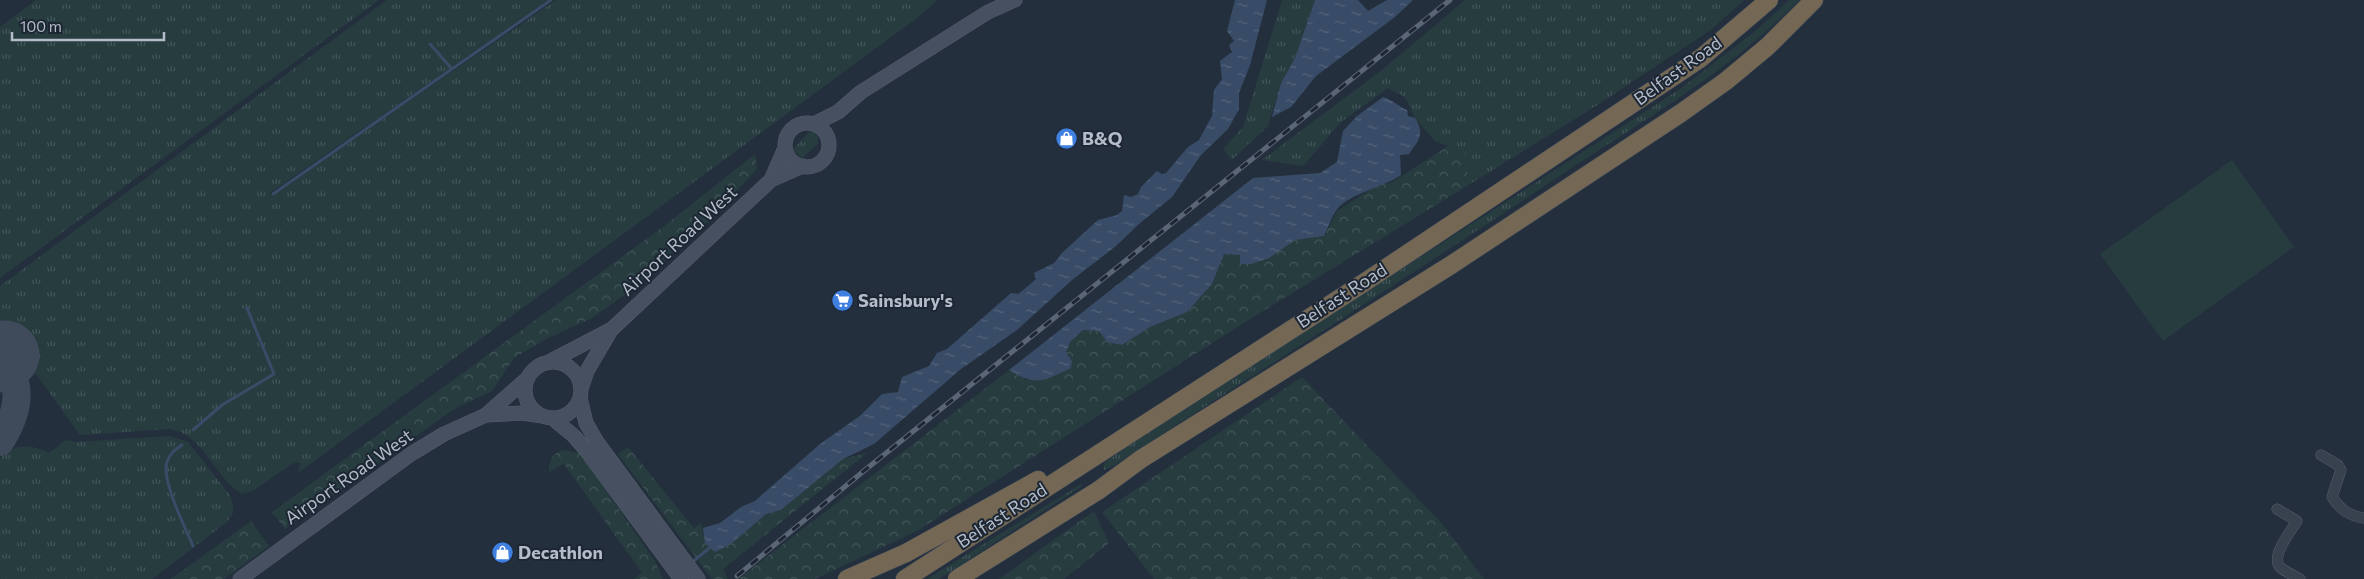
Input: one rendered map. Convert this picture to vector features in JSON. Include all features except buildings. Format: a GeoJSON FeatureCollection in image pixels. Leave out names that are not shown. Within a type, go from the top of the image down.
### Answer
{"type":"FeatureCollection","features":[{"type":"Feature","properties":{"kind":"highway","name":"Belfast Road"},"geometry":{"type":"LineString","coordinates":[[905,579],[1365,282],[1701,58],[1769,0]]}},
{"type":"Feature","properties":{"kind":"highway","name":"Belfast Road"},"geometry":{"type":"LineString","coordinates":[[957,579],[1099,490],[1141,459],[1451,265],[1681,113],[1768,46],[1814,0]]}},
{"type":"Feature","properties":{"kind":"highway"},"geometry":{"type":"LineString","coordinates":[[847,579],[906,552],[1034,481],[1083,464]]}},
{"type":"Feature","properties":{"kind":"highway"},"geometry":{"type":"LineString","coordinates":[[973,579],[1002,551]]}},
{"type":"Feature","properties":{"kind":"street"},"geometry":{"type":"LineString","coordinates":[[814,124],[838,112],[861,92],[988,12],[1015,0]]}},
{"type":"Feature","properties":{"kind":"street"},"geometry":{"type":"LineString","coordinates":[[828,139],[821,127],[814,124],[799,124],[793,128],[785,141],[785,148],[791,160],[804,166],[810,166],[822,161],[828,150],[828,139],[838,112]]}},
{"type":"Feature","properties":{"kind":"street","name":"Airport Road West"},"geometry":{"type":"LineString","coordinates":[[771,180],[785,148]]}},
{"type":"Feature","properties":{"kind":"street","name":"Airport Road West"},"geometry":{"type":"LineString","coordinates":[[581,394],[588,371],[612,330],[771,180],[804,166]]}},
{"type":"Feature","properties":{"kind":"street","name":"Airport Road West"},"geometry":{"type":"LineString","coordinates":[[549,362],[612,330]]}},
{"type":"Feature","properties":{"kind":"street"},"geometry":{"type":"LineString","coordinates":[[549,362],[567,365],[575,371],[580,379],[586,423],[686,572],[574,436],[530,405],[526,397],[528,378],[533,370],[549,362]]}},
{"type":"Feature","properties":{"kind":"street","name":"Airport Road West"},"geometry":{"type":"LineString","coordinates":[[240,579],[411,454],[444,434],[486,415],[528,378]]}},
{"type":"Feature","properties":{"kind":"street"},"geometry":{"type":"LineString","coordinates":[[548,417],[569,413],[576,407],[581,394]]}},
{"type":"Feature","properties":{"kind":"street","name":"Airport Road West"},"geometry":{"type":"LineString","coordinates":[[486,415],[522,413],[548,417]]}},
{"type":"Feature","properties":{"kind":"street"},"geometry":{"type":"LineString","coordinates":[[2321,454],[2338,465],[2340,470],[2332,497],[2336,503],[2346,512],[2364,518]]}},
{"type":"Feature","properties":{"kind":"street"},"geometry":{"type":"LineString","coordinates":[[2276,509],[2297,521],[2278,554],[2277,563],[2282,569],[2300,579]]}},
{"type":"Feature","properties":{"kind":"green space"},"geometry":{"type":"Polygon","coordinates":[[[36,0],[379,0],[0,278],[0,27],[36,0]]]}},
{"type":"Feature","properties":{"kind":"green space"},"geometry":{"type":"Polygon","coordinates":[[[387,0],[549,0],[270,193],[272,196],[556,0],[938,0],[913,21],[298,473],[300,463],[295,462],[254,490],[242,494],[232,487],[192,439],[182,433],[170,429],[80,435],[36,374],[33,375],[0,330],[0,286],[387,0]]]}},
{"type":"Feature","properties":{"kind":"green space"},"geometry":{"type":"Polygon","coordinates":[[[1282,0],[1315,0],[1295,58],[1281,83],[1268,126],[1232,160],[1223,149],[1243,127],[1282,0]]]}},
{"type":"Feature","properties":{"kind":"green space"},"geometry":{"type":"Polygon","coordinates":[[[1465,0],[1744,0],[1712,29],[1599,104],[1467,186],[1468,154],[1435,141],[1415,118],[1405,97],[1388,88],[1341,122],[1303,166],[1262,160],[1382,70],[1465,0]]]}},
{"type":"Feature","properties":{"kind":"green space"},"geometry":{"type":"Polygon","coordinates":[[[1789,0],[1799,0],[1745,50],[1685,94],[1394,285],[1104,470],[1104,463],[1119,452],[1680,89],[1758,29],[1789,0]]]}},
{"type":"Feature","properties":{"kind":"green space"},"geometry":{"type":"Polygon","coordinates":[[[810,131],[818,136],[818,144],[802,158],[793,149],[810,131]]]}},
{"type":"Feature","properties":{"kind":"green space"},"geometry":{"type":"Polygon","coordinates":[[[1448,146],[1468,154],[1467,186],[1258,314],[917,531],[815,579],[738,579],[1009,370],[1026,380],[1053,376],[1070,368],[1072,361],[1066,352],[1070,342],[1083,330],[1099,331],[1107,342],[1122,345],[1150,327],[1187,312],[1212,284],[1224,254],[1241,255],[1240,264],[1295,240],[1324,236],[1337,211],[1379,184],[1391,183],[1448,146]]]}},
{"type":"Feature","properties":{"kind":"green space"},"geometry":{"type":"Polygon","coordinates":[[[755,154],[757,169],[714,215],[640,284],[592,318],[546,339],[514,358],[492,391],[454,409],[285,529],[272,512],[663,227],[755,154]]]}},
{"type":"Feature","properties":{"kind":"green space"},"geometry":{"type":"Polygon","coordinates":[[[2232,160],[2294,247],[2163,341],[2100,254],[2232,160]]]}},
{"type":"Feature","properties":{"kind":"green space"},"geometry":{"type":"Polygon","coordinates":[[[1302,377],[1444,526],[1484,579],[1154,579],[1102,512],[1302,377]]]}},
{"type":"Feature","properties":{"kind":"green space"},"geometry":{"type":"Polygon","coordinates":[[[170,436],[188,442],[229,494],[233,504],[233,513],[227,522],[152,579],[0,579],[0,458],[18,447],[24,446],[49,453],[66,440],[75,442],[170,436]]]}},
{"type":"Feature","properties":{"kind":"green space"},"geometry":{"type":"Polygon","coordinates":[[[628,447],[694,528],[701,523],[705,543],[731,544],[766,514],[781,510],[843,459],[867,453],[723,569],[728,579],[712,579],[618,454],[628,447]]]}},
{"type":"Feature","properties":{"kind":"green space"},"geometry":{"type":"Polygon","coordinates":[[[563,450],[580,453],[655,561],[663,579],[634,579],[642,573],[564,464],[549,472],[552,458],[563,450]]]}},
{"type":"Feature","properties":{"kind":"green space"},"geometry":{"type":"Polygon","coordinates":[[[1081,484],[1082,486],[939,579],[927,579],[1081,484]]]}},
{"type":"Feature","properties":{"kind":"green space"},"geometry":{"type":"Polygon","coordinates":[[[1094,511],[1109,543],[1064,579],[999,579],[1094,511]]]}},
{"type":"Feature","properties":{"kind":"green space"},"geometry":{"type":"Polygon","coordinates":[[[251,521],[269,546],[224,579],[171,579],[251,521]]]}},
{"type":"Feature","properties":{"kind":"water"},"geometry":{"type":"Polygon","coordinates":[[[1235,0],[1267,0],[1250,65],[1239,93],[1239,109],[1228,129],[1201,155],[1172,197],[1140,223],[1116,246],[1072,280],[1017,330],[961,369],[874,444],[843,459],[781,510],[766,514],[731,544],[715,552],[705,543],[703,528],[720,523],[741,507],[755,501],[820,444],[861,415],[882,394],[898,392],[902,377],[929,366],[937,353],[947,349],[1011,293],[1020,294],[1036,279],[1034,273],[1054,263],[1063,252],[1098,220],[1117,215],[1122,211],[1124,195],[1131,197],[1138,194],[1141,187],[1157,171],[1162,174],[1166,173],[1188,147],[1199,140],[1212,116],[1214,90],[1222,79],[1220,61],[1232,52],[1229,45],[1234,41],[1227,31],[1235,0]]]}},
{"type":"Feature","properties":{"kind":"water"},"geometry":{"type":"Polygon","coordinates":[[[1315,0],[1358,0],[1368,11],[1387,0],[1413,0],[1395,17],[1316,76],[1291,107],[1272,117],[1281,83],[1295,58],[1315,0]]]}},
{"type":"Feature","properties":{"kind":"water"},"geometry":{"type":"Polygon","coordinates":[[[1383,97],[1407,110],[1408,116],[1415,118],[1420,128],[1420,137],[1409,154],[1400,155],[1401,175],[1344,203],[1334,214],[1324,236],[1295,240],[1269,258],[1251,264],[1240,264],[1240,255],[1224,254],[1212,284],[1187,312],[1150,327],[1122,345],[1107,342],[1099,331],[1083,330],[1070,342],[1066,352],[1072,361],[1071,368],[1046,379],[1027,379],[1009,370],[1253,178],[1320,173],[1337,162],[1343,131],[1357,116],[1383,97]]]}},
{"type":"Feature","properties":{"kind":"waterway"},"geometry":{"type":"LineString","coordinates":[[452,69],[551,0]]}},
{"type":"Feature","properties":{"kind":"waterway"},"geometry":{"type":"LineString","coordinates":[[273,194],[452,69],[430,44]]}},
{"type":"Feature","properties":{"kind":"waterway"},"geometry":{"type":"LineString","coordinates":[[1018,296],[1033,284]]}},
{"type":"Feature","properties":{"kind":"waterway"},"geometry":{"type":"LineString","coordinates":[[193,430],[222,405],[274,374],[247,308]]}},
{"type":"Feature","properties":{"kind":"waterway"},"geometry":{"type":"LineString","coordinates":[[182,445],[175,450],[167,462],[167,480],[193,546]]}},
{"type":"Feature","properties":{"kind":"waterway"},"geometry":{"type":"LineString","coordinates":[[691,563],[713,545]]}},
{"type":"Feature","properties":{"kind":"taxiway"},"geometry":{"type":"LineString","coordinates":[[0,354],[8,365],[16,387],[15,409],[12,420],[0,442]]}},
{"type":"Feature","properties":{"kind":"runway"},"geometry":{"type":"LineString","coordinates":[[0,358],[5,355]]}},
{"type":"Feature","properties":{"kind":"railway"},"geometry":{"type":"LineString","coordinates":[[737,576],[865,470],[1450,0]]}},
{"type":"Feature","properties":{"kind":"place","name":"B&Q"},"geometry":{"type":"Point","coordinates":[1066,139]}},
{"type":"Feature","properties":{"kind":"place","name":"Sainsbury's"},"geometry":{"type":"Point","coordinates":[842,301]}},
{"type":"Feature","properties":{"kind":"place","name":"Decathlon"},"geometry":{"type":"Point","coordinates":[502,553]}}]}
